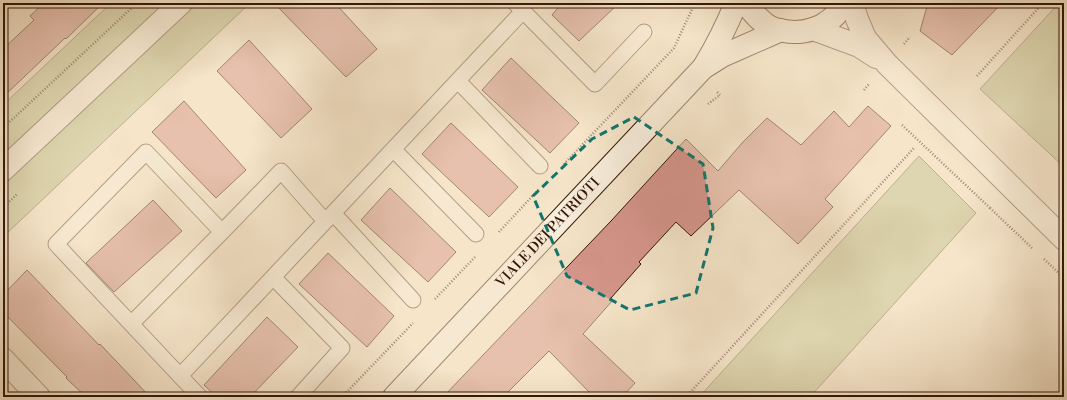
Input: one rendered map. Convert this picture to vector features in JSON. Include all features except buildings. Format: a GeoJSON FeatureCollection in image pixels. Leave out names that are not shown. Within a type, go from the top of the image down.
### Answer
{"type":"FeatureCollection","features":[{"type":"Feature","properties":{"kind":"main road"},"geometry":{"type":"LineString","coordinates":[[3,170],[181,3]]}},
{"type":"Feature","properties":{"kind":"main road","name":"VIALE DEI PATRIOTI"},"geometry":{"type":"LineString","coordinates":[[394,397],[703,68],[726,27],[736,3]]}},
{"type":"Feature","properties":{"kind":"main road"},"geometry":{"type":"LineString","coordinates":[[745,3],[756,17],[772,28],[790,32],[808,31],[826,24],[840,11],[844,3]]}},
{"type":"Feature","properties":{"kind":"main road"},"geometry":{"type":"LineString","coordinates":[[852,3],[865,38],[887,64],[1064,239]]}},
{"type":"Feature","properties":{"kind":"main road"},"geometry":{"type":"LineString","coordinates":[[813,29],[859,46],[887,64]]}},
{"type":"Feature","properties":{"kind":"main road","name":"VIALE DEI PATRIOTI"},"geometry":{"type":"LineString","coordinates":[[703,68],[722,56],[781,30]]}},
{"type":"Feature","properties":{"kind":"main road"},"geometry":{"type":"LineString","coordinates":[[3,359],[39,397]]}},
{"type":"Feature","properties":{"kind":"lane"},"geometry":{"type":"LineString","coordinates":[[180,376],[458,81],[519,7],[595,84],[644,32]]}},
{"type":"Feature","properties":{"kind":"lane"},"geometry":{"type":"LineString","coordinates":[[458,81],[540,166]]}},
{"type":"Feature","properties":{"kind":"lane"},"geometry":{"type":"LineString","coordinates":[[393,149],[476,234]]}},
{"type":"Feature","properties":{"kind":"lane"},"geometry":{"type":"LineString","coordinates":[[200,397],[56,244],[146,152],[222,232]]}},
{"type":"Feature","properties":{"kind":"lane"},"geometry":{"type":"LineString","coordinates":[[131,324],[280,172],[329,217],[413,300]]}},
{"type":"Feature","properties":{"kind":"lane"},"geometry":{"type":"LineString","coordinates":[[273,277],[342,348],[298,397]]}},
{"type":"Feature","properties":{"kind":"path"},"geometry":{"type":"LineString","coordinates":[[3,128],[137,3]]}},
{"type":"Feature","properties":{"kind":"path"},"geometry":{"type":"LineString","coordinates":[[560,168],[674,48],[694,3]]}},
{"type":"Feature","properties":{"kind":"path"},"geometry":{"type":"LineString","coordinates":[[976,76],[1043,3]]}},
{"type":"Feature","properties":{"kind":"path"},"geometry":{"type":"LineString","coordinates":[[902,124],[1037,253]]}},
{"type":"Feature","properties":{"kind":"path"},"geometry":{"type":"LineString","coordinates":[[686,397],[914,148]]}},
{"type":"Feature","properties":{"kind":"path"},"geometry":{"type":"LineString","coordinates":[[495,236],[544,185]]}},
{"type":"Feature","properties":{"kind":"path"},"geometry":{"type":"LineString","coordinates":[[435,300],[478,254]]}},
{"type":"Feature","properties":{"kind":"path"},"geometry":{"type":"LineString","coordinates":[[1043,258],[1064,278]]}},
{"type":"Feature","properties":{"kind":"path"},"geometry":{"type":"LineString","coordinates":[[342,397],[413,322]]}},
{"type":"Feature","properties":{"kind":"highlighted area"},"geometry":{"type":"Polygon","coordinates":[[[634,117],[703,164],[713,228],[696,293],[630,310],[567,276],[533,196],[592,139],[634,117]]]}},
{"type":"Feature","properties":{"kind":"green space"},"geometry":{"type":"Polygon","coordinates":[[[111,3],[250,3],[3,237],[3,105],[111,3]]]}},
{"type":"Feature","properties":{"kind":"green space"},"geometry":{"type":"Polygon","coordinates":[[[1059,3],[1064,3],[1064,167],[980,89],[1059,3]]]}},
{"type":"Feature","properties":{"kind":"green space"},"geometry":{"type":"Polygon","coordinates":[[[919,156],[976,213],[810,397],[699,397],[919,156]]]}}]}
